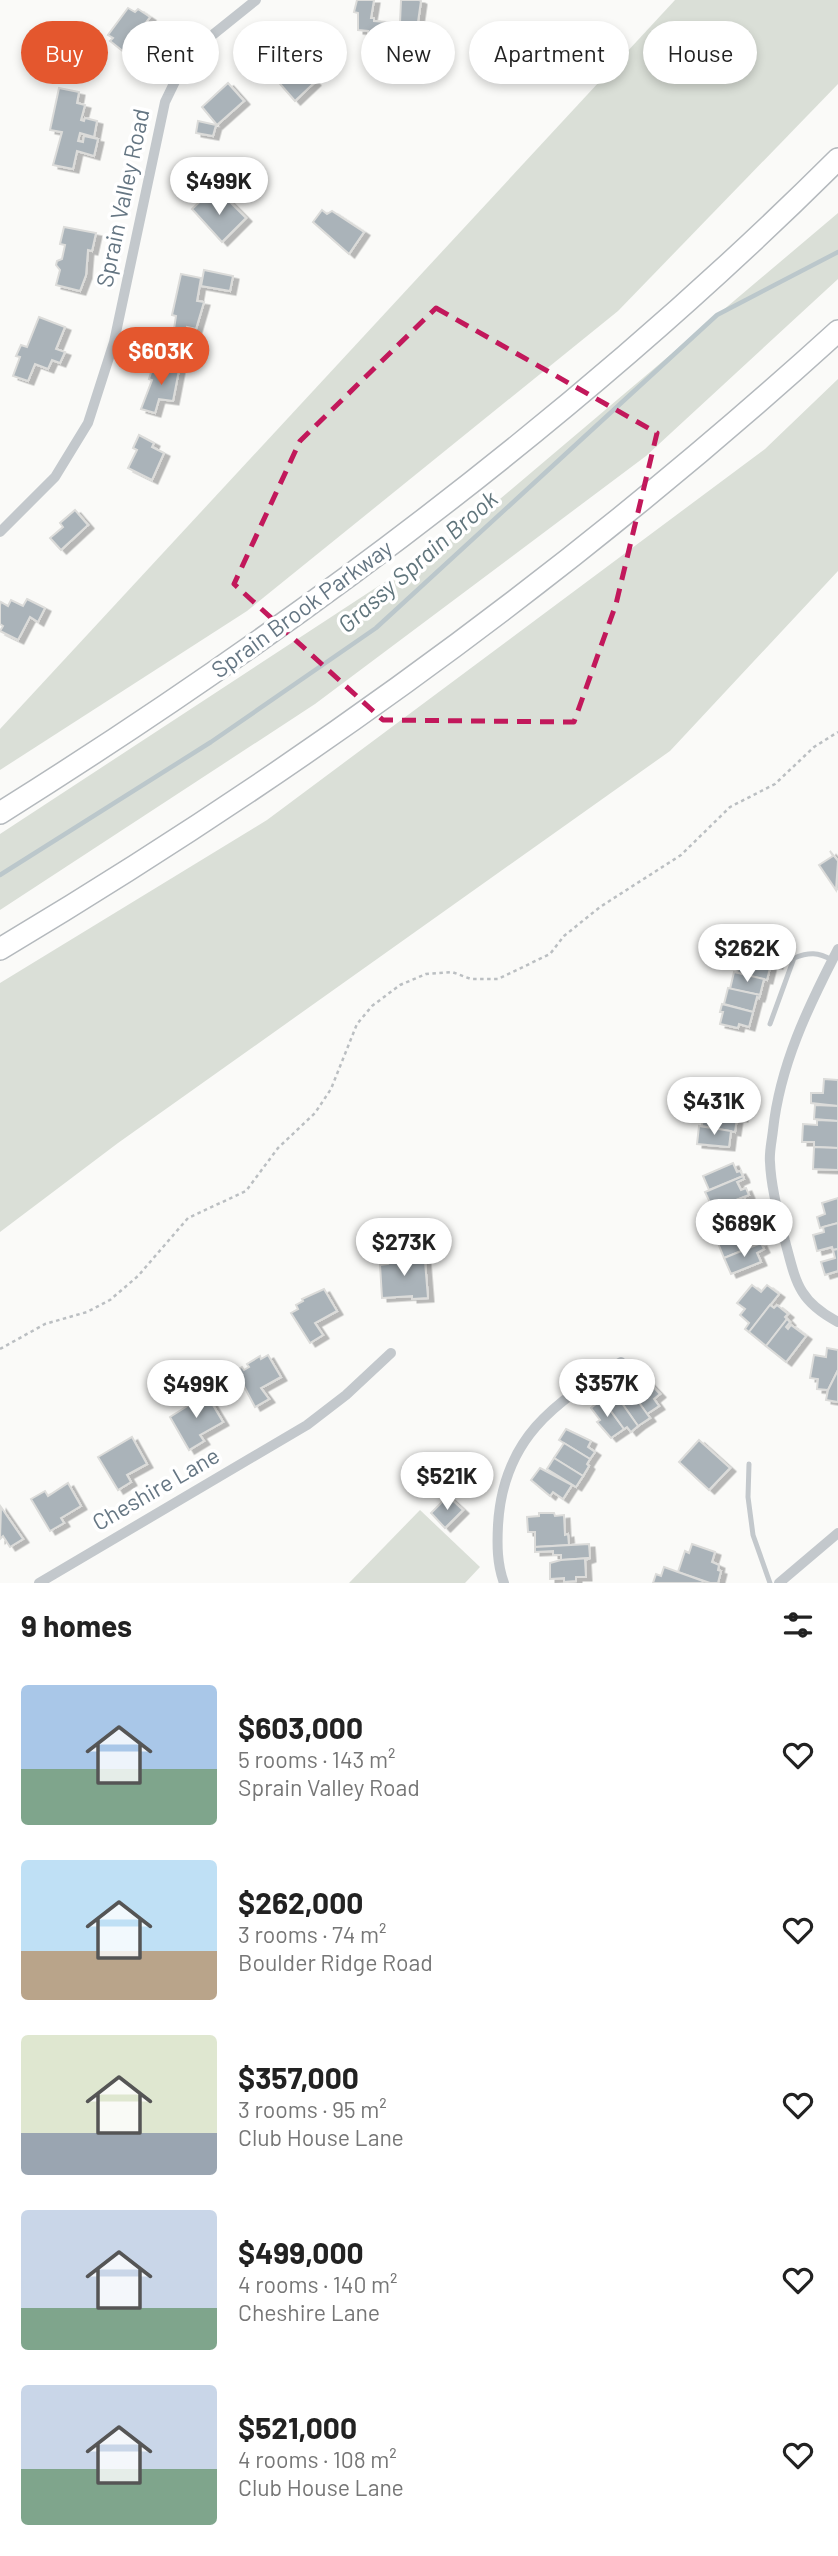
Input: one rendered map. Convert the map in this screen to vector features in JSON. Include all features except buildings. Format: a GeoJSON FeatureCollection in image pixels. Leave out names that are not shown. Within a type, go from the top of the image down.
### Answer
{"type":"FeatureCollection","features":[{"type":"Feature","properties":{"kind":"highway","name":"Sprain Brook Parkway"},"geometry":{"type":"LineString","coordinates":[[0,813],[175,700],[459,492],[651,334],[838,159]]}},
{"type":"Feature","properties":{"kind":"highway"},"geometry":{"type":"LineString","coordinates":[[0,949],[244,795],[456,645],[661,484],[838,331]]}},
{"type":"Feature","properties":{"kind":"street","name":"Sprain Valley Road"},"geometry":{"type":"LineString","coordinates":[[0,532],[55,477],[88,424],[114,342],[165,102],[180,71],[205,41],[256,0]]}},
{"type":"Feature","properties":{"kind":"street"},"geometry":{"type":"LineString","coordinates":[[838,949],[804,1015],[785,1072],[775,1112],[769,1161],[782,1230],[800,1291],[820,1313],[838,1322]]}},
{"type":"Feature","properties":{"kind":"street","name":"Cheshire Lane"},"geometry":{"type":"LineString","coordinates":[[39,1583],[307,1425],[346,1395],[391,1353]]}},
{"type":"Feature","properties":{"kind":"street"},"geometry":{"type":"LineString","coordinates":[[504,1583],[497,1551],[500,1500],[511,1463],[522,1443],[564,1401],[584,1384],[621,1362]]}},
{"type":"Feature","properties":{"kind":"street"},"geometry":{"type":"LineString","coordinates":[[779,1583],[838,1534]]}},
{"type":"Feature","properties":{"kind":"lane"},"geometry":{"type":"LineString","coordinates":[[770,1024],[794,958],[808,953],[821,954],[832,960]]}},
{"type":"Feature","properties":{"kind":"lane"},"geometry":{"type":"LineString","coordinates":[[749,1464],[748,1497],[752,1535],[771,1583]]}},
{"type":"Feature","properties":{"kind":"path"},"geometry":{"type":"LineString","coordinates":[[0,1349],[45,1324],[87,1312],[110,1300],[138,1276],[188,1218],[246,1191],[278,1148],[315,1113],[331,1089],[357,1024],[372,1006],[400,985],[426,974],[452,972],[471,979],[498,979],[550,954],[564,936],[600,906],[681,855],[730,807],[775,784],[814,747],[838,732]]}},
{"type":"Feature","properties":{"kind":"highlighted area"},"geometry":{"type":"Polygon","coordinates":[[[436,308],[657,433],[616,604],[574,722],[383,720],[234,584],[300,441],[436,308]]]}},
{"type":"Feature","properties":{"kind":"shaded area"},"geometry":{"type":"Polygon","coordinates":[[[675,0],[838,0],[838,84],[618,311],[247,611],[0,770],[0,729],[597,84],[629,84],[629,50],[643,35],[643,84],[757,84],[757,21],[656,21],[675,0]]]}},
{"type":"Feature","properties":{"kind":"shaded area"},"geometry":{"type":"Polygon","coordinates":[[[838,213],[838,279],[646,456],[315,704],[0,910],[0,834],[461,532],[838,213]]]}},
{"type":"Feature","properties":{"kind":"shaded area"},"geometry":{"type":"Polygon","coordinates":[[[838,379],[838,571],[670,751],[118,1143],[0,1232],[0,983],[267,820],[765,449],[838,379]]]}},
{"type":"Feature","properties":{"kind":"shaded area"},"geometry":{"type":"Polygon","coordinates":[[[420,1510],[480,1567],[465,1583],[349,1583],[420,1510]]]}},
{"type":"Feature","properties":{"kind":"waterway","name":"Grassy Sprain Brook"},"geometry":{"type":"LineString","coordinates":[[0,875],[211,742],[376,628],[717,315],[838,252]]}}]}
